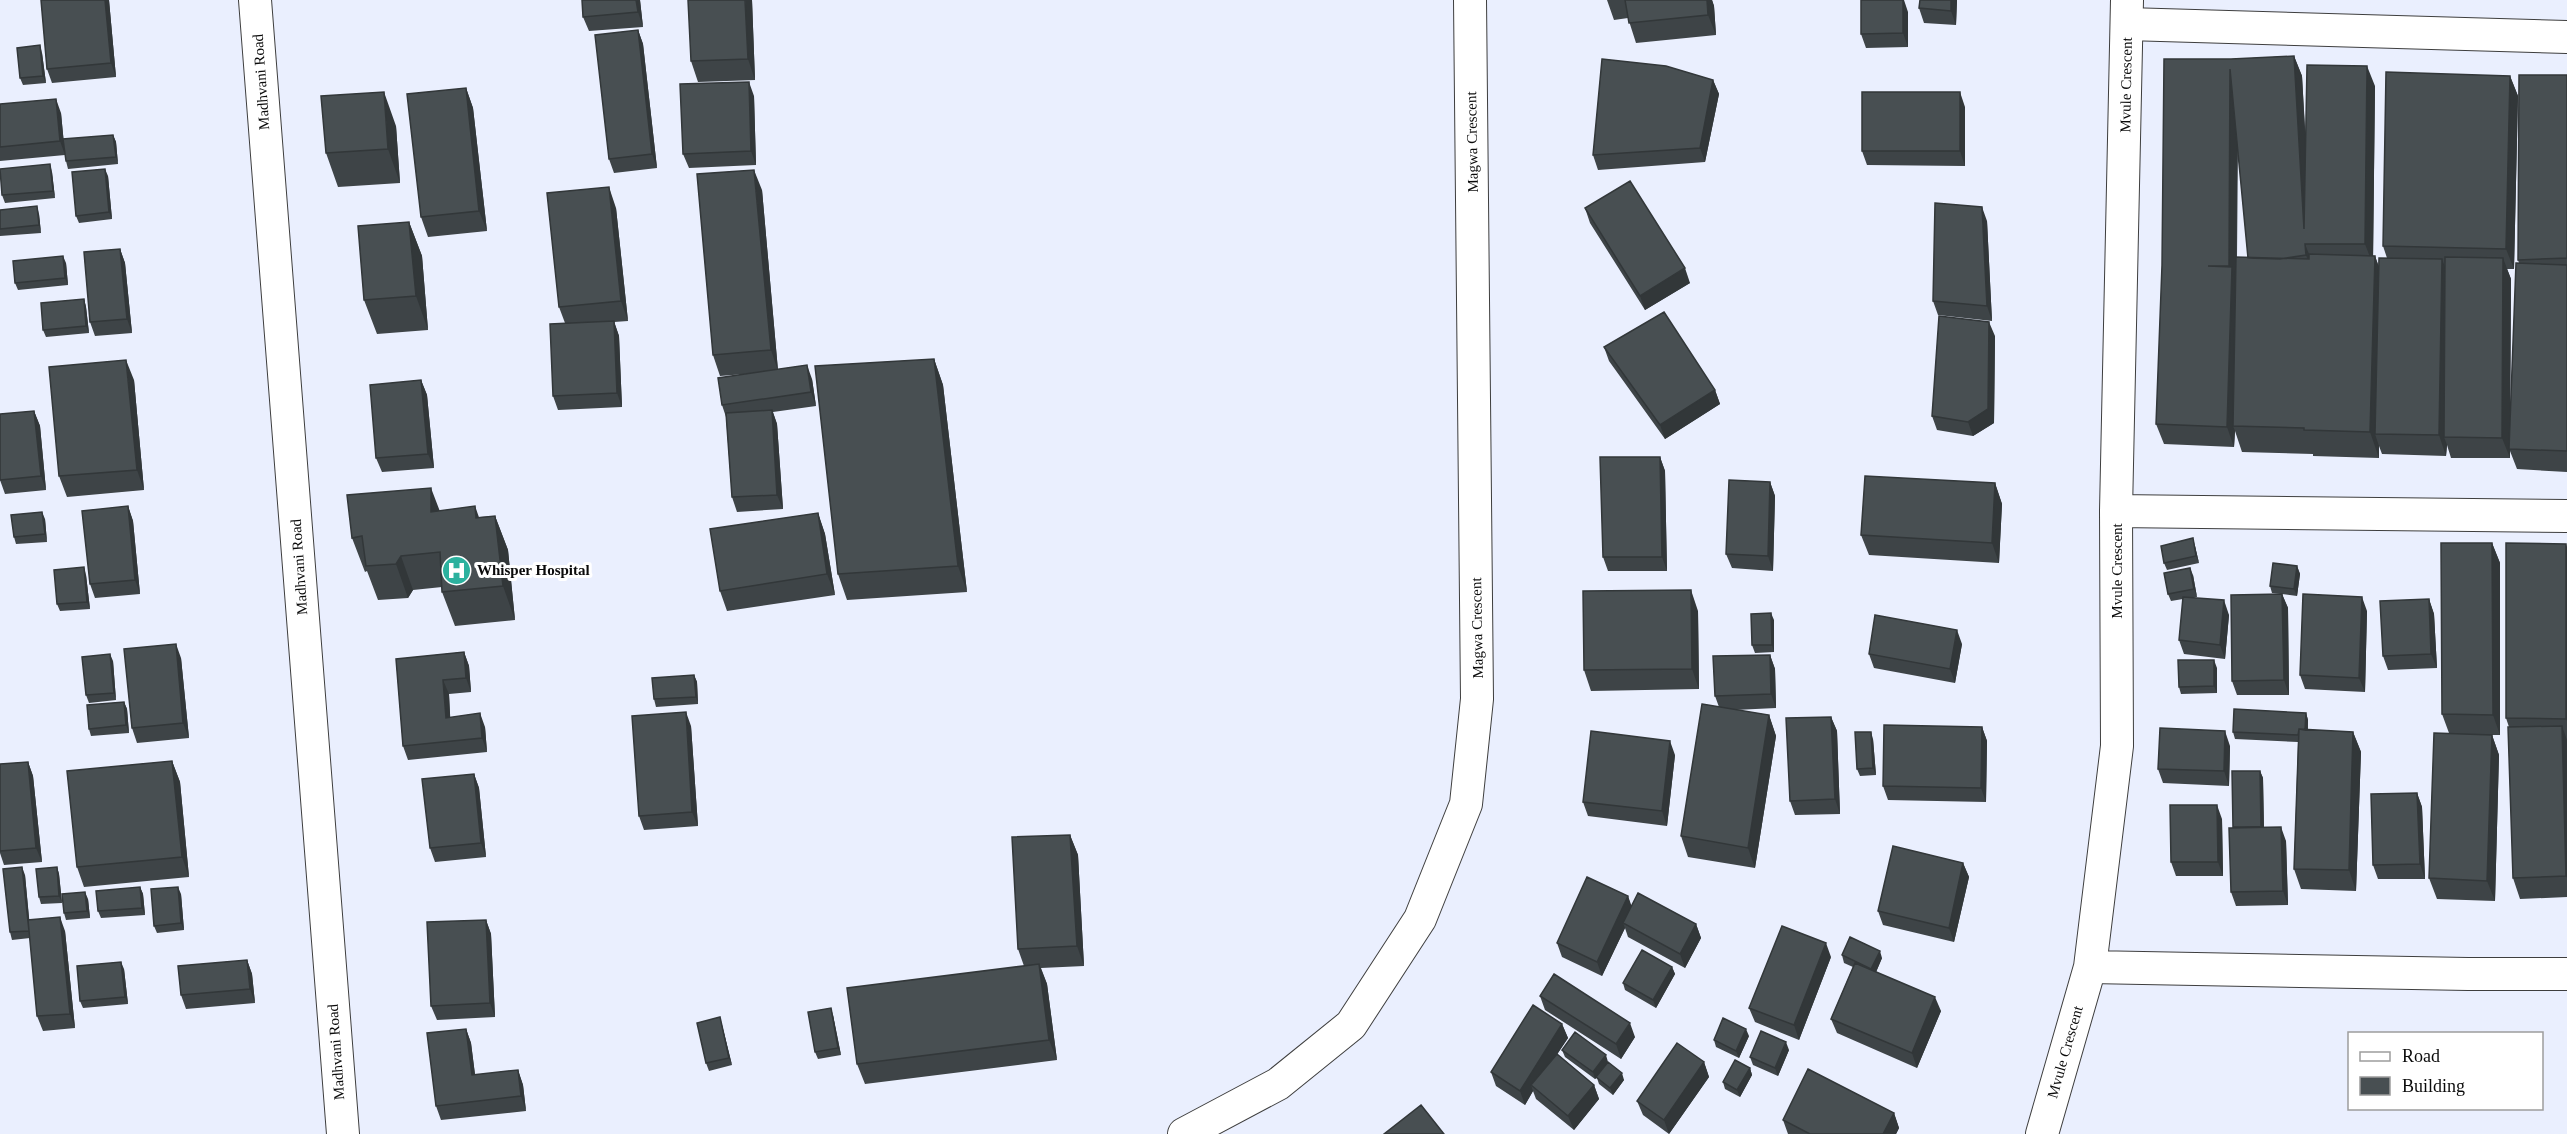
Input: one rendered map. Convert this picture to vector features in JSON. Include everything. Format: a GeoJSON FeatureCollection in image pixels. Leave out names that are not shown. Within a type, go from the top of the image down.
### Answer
{"type":"FeatureCollection","features":[{"type":"Feature","properties":{"kind":"street","name":"Madhvani Road"},"geometry":{"type":"LineString","coordinates":[[255,0],[343,1134]]}},
{"type":"Feature","properties":{"kind":"street","name":"Magwa Crescent"},"geometry":{"type":"LineString","coordinates":[[1185,1134],[1278,1084],[1352,1025],[1420,919],[1466,804],[1478,699],[1470,0]]}},
{"type":"Feature","properties":{"kind":"street"},"geometry":{"type":"LineString","coordinates":[[2127,12],[2567,37]]}},
{"type":"Feature","properties":{"kind":"street","name":"Mvule Crescent"},"geometry":{"type":"LineString","coordinates":[[2042,1134],[2090,967],[2117,746],[2116,511],[2127,12]]}},
{"type":"Feature","properties":{"kind":"street"},"geometry":{"type":"LineString","coordinates":[[2116,511],[2567,516]]}},
{"type":"Feature","properties":{"kind":"street"},"geometry":{"type":"LineString","coordinates":[[2090,967],[2567,974]]}},
{"type":"Feature","properties":{"kind":"building"},"geometry":{"type":"Polygon","coordinates":[[[41,0],[105,0],[111,63],[47,69],[41,0]]]}},
{"type":"Feature","properties":{"kind":"building"},"geometry":{"type":"Polygon","coordinates":[[[582,0],[636,0],[638,12],[583,17],[582,0]]]}},
{"type":"Feature","properties":{"kind":"building"},"geometry":{"type":"Polygon","coordinates":[[[688,0],[745,0],[748,59],[691,61],[688,0]]]}},
{"type":"Feature","properties":{"kind":"building"},"geometry":{"type":"Polygon","coordinates":[[[1625,0],[1707,0],[1708,15],[1629,23],[1625,0]]]}},
{"type":"Feature","properties":{"kind":"building"},"geometry":{"type":"Polygon","coordinates":[[[1861,0],[1903,0],[1903,33],[1861,34],[1861,0]]]}},
{"type":"Feature","properties":{"kind":"building"},"geometry":{"type":"Polygon","coordinates":[[[1920,0],[1951,0],[1951,11],[1919,8],[1920,0]]]}},
{"type":"Feature","properties":{"kind":"building"},"geometry":{"type":"Polygon","coordinates":[[[638,30],[652,154],[609,159],[595,35],[638,30]]]}},
{"type":"Feature","properties":{"kind":"building"},"geometry":{"type":"Polygon","coordinates":[[[40,45],[43,76],[20,78],[17,48],[40,45]]]}},
{"type":"Feature","properties":{"kind":"building"},"geometry":{"type":"Polygon","coordinates":[[[2294,56],[2304,229],[2307,65],[2367,66],[2365,244],[2305,244],[2306,255],[2280,259],[2248,258],[2230,69],[2229,266],[2208,266],[2232,267],[2227,427],[2156,424],[2162,265],[2164,59],[2294,56]]]}},
{"type":"Feature","properties":{"kind":"building"},"geometry":{"type":"Polygon","coordinates":[[[1602,59],[1666,66],[1713,80],[1700,148],[1593,155],[1602,59]]]}},
{"type":"Feature","properties":{"kind":"building"},"geometry":{"type":"Polygon","coordinates":[[[2386,72],[2510,76],[2506,249],[2383,246],[2386,72]]]}},
{"type":"Feature","properties":{"kind":"building"},"geometry":{"type":"Polygon","coordinates":[[[2519,75],[2567,75],[2567,258],[2518,260],[2519,75]]]}},
{"type":"Feature","properties":{"kind":"building"},"geometry":{"type":"Polygon","coordinates":[[[749,82],[751,151],[683,154],[680,84],[749,82]]]}},
{"type":"Feature","properties":{"kind":"building"},"geometry":{"type":"Polygon","coordinates":[[[466,88],[479,211],[421,217],[407,94],[466,88]]]}},
{"type":"Feature","properties":{"kind":"building"},"geometry":{"type":"Polygon","coordinates":[[[384,92],[388,149],[326,153],[321,96],[384,92]]]}},
{"type":"Feature","properties":{"kind":"building"},"geometry":{"type":"Polygon","coordinates":[[[1862,92],[1960,92],[1960,151],[1862,151],[1862,92]]]}},
{"type":"Feature","properties":{"kind":"building"},"geometry":{"type":"Polygon","coordinates":[[[56,99],[60,141],[0,147],[0,104],[56,99]]]}},
{"type":"Feature","properties":{"kind":"building"},"geometry":{"type":"Polygon","coordinates":[[[113,135],[116,157],[66,161],[63,139],[113,135]]]}},
{"type":"Feature","properties":{"kind":"building"},"geometry":{"type":"Polygon","coordinates":[[[50,164],[53,191],[2,195],[0,169],[50,164]]]}},
{"type":"Feature","properties":{"kind":"building"},"geometry":{"type":"Polygon","coordinates":[[[105,169],[109,212],[76,216],[72,172],[105,169]]]}},
{"type":"Feature","properties":{"kind":"building"},"geometry":{"type":"Polygon","coordinates":[[[754,170],[771,350],[713,355],[697,174],[754,170]]]}},
{"type":"Feature","properties":{"kind":"building"},"geometry":{"type":"Polygon","coordinates":[[[1630,181],[1685,268],[1640,296],[1585,208],[1630,181]]]}},
{"type":"Feature","properties":{"kind":"building"},"geometry":{"type":"Polygon","coordinates":[[[609,187],[621,301],[559,307],[547,193],[609,187]]]}},
{"type":"Feature","properties":{"kind":"building"},"geometry":{"type":"Polygon","coordinates":[[[1935,203],[1982,207],[1987,306],[1933,301],[1935,203]]]}},
{"type":"Feature","properties":{"kind":"building"},"geometry":{"type":"Polygon","coordinates":[[[37,206],[39,225],[0,229],[0,210],[37,206]]]}},
{"type":"Feature","properties":{"kind":"building"},"geometry":{"type":"Polygon","coordinates":[[[409,222],[416,296],[364,300],[358,226],[409,222]]]}},
{"type":"Feature","properties":{"kind":"building"},"geometry":{"type":"Polygon","coordinates":[[[120,249],[127,319],[90,322],[84,252],[120,249]]]}},
{"type":"Feature","properties":{"kind":"building"},"geometry":{"type":"Polygon","coordinates":[[[2309,254],[2375,256],[2370,432],[2233,426],[2236,257],[2309,259],[2309,254]]]}},
{"type":"Feature","properties":{"kind":"building"},"geometry":{"type":"Polygon","coordinates":[[[63,256],[65,278],[15,283],[13,261],[63,256]]]}},
{"type":"Feature","properties":{"kind":"building"},"geometry":{"type":"Polygon","coordinates":[[[2445,257],[2503,258],[2502,438],[2444,437],[2445,257]]]}},
{"type":"Feature","properties":{"kind":"building"},"geometry":{"type":"Polygon","coordinates":[[[2379,258],[2442,259],[2439,435],[2375,434],[2379,258]]]}},
{"type":"Feature","properties":{"kind":"building"},"geometry":{"type":"Polygon","coordinates":[[[2516,263],[2567,265],[2567,451],[2509,449],[2516,263]]]}},
{"type":"Feature","properties":{"kind":"building"},"geometry":{"type":"Polygon","coordinates":[[[84,299],[86,326],[43,330],[41,303],[84,299]]]}},
{"type":"Feature","properties":{"kind":"building"},"geometry":{"type":"Polygon","coordinates":[[[1664,312],[1715,390],[1660,425],[1604,347],[1664,312]]]}},
{"type":"Feature","properties":{"kind":"building"},"geometry":{"type":"Polygon","coordinates":[[[1939,316],[1989,322],[1988,409],[1968,422],[1932,416],[1939,316]]]}},
{"type":"Feature","properties":{"kind":"building"},"geometry":{"type":"Polygon","coordinates":[[[614,321],[617,393],[553,396],[550,324],[614,321]]]}},
{"type":"Feature","properties":{"kind":"building"},"geometry":{"type":"Polygon","coordinates":[[[934,359],[958,566],[838,574],[815,366],[934,359]]]}},
{"type":"Feature","properties":{"kind":"building"},"geometry":{"type":"Polygon","coordinates":[[[126,360],[137,470],[59,476],[49,367],[126,360]]]}},
{"type":"Feature","properties":{"kind":"building"},"geometry":{"type":"Polygon","coordinates":[[[807,365],[811,392],[722,405],[718,378],[807,365]]]}},
{"type":"Feature","properties":{"kind":"building"},"geometry":{"type":"Polygon","coordinates":[[[421,380],[428,454],[376,458],[370,385],[421,380]]]}},
{"type":"Feature","properties":{"kind":"building"},"geometry":{"type":"Polygon","coordinates":[[[772,410],[777,495],[732,497],[726,413],[772,410]]]}},
{"type":"Feature","properties":{"kind":"building"},"geometry":{"type":"Polygon","coordinates":[[[34,411],[41,476],[0,480],[0,414],[34,411]]]}},
{"type":"Feature","properties":{"kind":"building"},"geometry":{"type":"Polygon","coordinates":[[[1600,457],[1660,457],[1662,557],[1603,557],[1600,457]]]}},
{"type":"Feature","properties":{"kind":"building"},"geometry":{"type":"Polygon","coordinates":[[[1865,476],[1995,483],[1992,543],[1861,535],[1865,476]]]}},
{"type":"Feature","properties":{"kind":"building"},"geometry":{"type":"Polygon","coordinates":[[[1729,480],[1770,482],[1768,556],[1726,554],[1729,480]]]}},
{"type":"Feature","properties":{"kind":"building"},"geometry":{"type":"Polygon","coordinates":[[[431,488],[431,512],[475,506],[476,518],[495,516],[503,586],[442,592],[440,552],[401,556],[396,564],[366,566],[362,536],[352,538],[347,495],[431,488]]]}},
{"type":"Feature","properties":{"kind":"building"},"geometry":{"type":"Polygon","coordinates":[[[128,506],[135,580],[90,584],[82,511],[128,506]]]}},
{"type":"Feature","properties":{"kind":"building"},"geometry":{"type":"Polygon","coordinates":[[[42,512],[45,534],[14,537],[11,515],[42,512]]]}},
{"type":"Feature","properties":{"kind":"building"},"geometry":{"type":"Polygon","coordinates":[[[818,513],[827,574],[720,591],[710,529],[818,513]]]}},
{"type":"Feature","properties":{"kind":"building"},"geometry":{"type":"Polygon","coordinates":[[[2193,538],[2196,556],[2164,563],[2161,546],[2193,538]]]}},
{"type":"Feature","properties":{"kind":"building"},"geometry":{"type":"Polygon","coordinates":[[[2441,543],[2492,543],[2493,715],[2442,714],[2441,543]]]}},
{"type":"Feature","properties":{"kind":"building"},"geometry":{"type":"Polygon","coordinates":[[[2506,543],[2566,544],[2566,719],[2506,718],[2506,543]]]}},
{"type":"Feature","properties":{"kind":"building"},"geometry":{"type":"Polygon","coordinates":[[[2273,563],[2297,566],[2294,589],[2270,586],[2273,563]]]}},
{"type":"Feature","properties":{"kind":"building"},"geometry":{"type":"Polygon","coordinates":[[[84,567],[87,602],[57,604],[54,570],[84,567]]]}},
{"type":"Feature","properties":{"kind":"building"},"geometry":{"type":"Polygon","coordinates":[[[2190,568],[2194,589],[2168,594],[2164,573],[2190,568]]]}},
{"type":"Feature","properties":{"kind":"building"},"geometry":{"type":"Polygon","coordinates":[[[1691,590],[1692,669],[1584,670],[1583,591],[1691,590]]]}},
{"type":"Feature","properties":{"kind":"building"},"geometry":{"type":"Polygon","coordinates":[[[2282,594],[2284,680],[2232,681],[2231,595],[2282,594]]]}},
{"type":"Feature","properties":{"kind":"building"},"geometry":{"type":"Polygon","coordinates":[[[2303,594],[2362,597],[2359,678],[2300,675],[2303,594]]]}},
{"type":"Feature","properties":{"kind":"building"},"geometry":{"type":"Polygon","coordinates":[[[2183,597],[2224,600],[2220,645],[2179,640],[2183,597]]]}},
{"type":"Feature","properties":{"kind":"building"},"geometry":{"type":"Polygon","coordinates":[[[2429,599],[2431,654],[2383,656],[2380,601],[2429,599]]]}},
{"type":"Feature","properties":{"kind":"building"},"geometry":{"type":"Polygon","coordinates":[[[1771,613],[1772,645],[1752,645],[1751,614],[1771,613]]]}},
{"type":"Feature","properties":{"kind":"building"},"geometry":{"type":"Polygon","coordinates":[[[1875,615],[1957,630],[1950,669],[1869,654],[1875,615]]]}},
{"type":"Feature","properties":{"kind":"building"},"geometry":{"type":"Polygon","coordinates":[[[176,644],[183,723],[132,728],[124,649],[176,644]]]}},
{"type":"Feature","properties":{"kind":"building"},"geometry":{"type":"Polygon","coordinates":[[[464,652],[466,678],[443,680],[446,718],[480,713],[482,738],[403,746],[396,659],[464,652]]]}},
{"type":"Feature","properties":{"kind":"building"},"geometry":{"type":"Polygon","coordinates":[[[110,654],[114,693],[86,695],[82,657],[110,654]]]}},
{"type":"Feature","properties":{"kind":"building"},"geometry":{"type":"Polygon","coordinates":[[[1770,655],[1771,694],[1715,696],[1713,656],[1770,655]]]}},
{"type":"Feature","properties":{"kind":"building"},"geometry":{"type":"Polygon","coordinates":[[[2178,660],[2214,660],[2214,686],[2179,687],[2178,660]]]}},
{"type":"Feature","properties":{"kind":"building"},"geometry":{"type":"Polygon","coordinates":[[[694,675],[696,697],[654,699],[652,678],[694,675]]]}},
{"type":"Feature","properties":{"kind":"building"},"geometry":{"type":"Polygon","coordinates":[[[124,702],[126,725],[89,729],[87,705],[124,702]]]}},
{"type":"Feature","properties":{"kind":"building"},"geometry":{"type":"Polygon","coordinates":[[[1702,704],[1769,715],[1748,848],[1681,836],[1702,704]]]}},
{"type":"Feature","properties":{"kind":"building"},"geometry":{"type":"Polygon","coordinates":[[[2234,709],[2306,713],[2305,730],[2299,729],[2298,735],[2233,732],[2234,709]]]}},
{"type":"Feature","properties":{"kind":"building"},"geometry":{"type":"Polygon","coordinates":[[[686,712],[692,812],[639,816],[632,716],[686,712]]]}},
{"type":"Feature","properties":{"kind":"building"},"geometry":{"type":"Polygon","coordinates":[[[1831,717],[1835,799],[1790,801],[1786,718],[1831,717]]]}},
{"type":"Feature","properties":{"kind":"building"},"geometry":{"type":"Polygon","coordinates":[[[1884,725],[1982,727],[1981,788],[1883,786],[1884,725]]]}},
{"type":"Feature","properties":{"kind":"building"},"geometry":{"type":"Polygon","coordinates":[[[2562,726],[2566,876],[2513,878],[2508,727],[2562,726]]]}},
{"type":"Feature","properties":{"kind":"building"},"geometry":{"type":"Polygon","coordinates":[[[2160,728],[2225,731],[2224,771],[2158,769],[2160,728]]]}},
{"type":"Feature","properties":{"kind":"building"},"geometry":{"type":"Polygon","coordinates":[[[2299,729],[2353,732],[2349,870],[2294,869],[2299,729]]]}},
{"type":"Feature","properties":{"kind":"building"},"geometry":{"type":"Polygon","coordinates":[[[1591,731],[1670,741],[1662,811],[1583,802],[1591,731]]]}},
{"type":"Feature","properties":{"kind":"building"},"geometry":{"type":"Polygon","coordinates":[[[1855,732],[1871,732],[1873,768],[1857,769],[1855,732]]]}},
{"type":"Feature","properties":{"kind":"building"},"geometry":{"type":"Polygon","coordinates":[[[2434,733],[2492,735],[2487,881],[2429,878],[2434,733]]]}},
{"type":"Feature","properties":{"kind":"building"},"geometry":{"type":"Polygon","coordinates":[[[172,761],[182,857],[77,867],[67,771],[172,761]]]}},
{"type":"Feature","properties":{"kind":"building"},"geometry":{"type":"Polygon","coordinates":[[[28,762],[36,848],[0,851],[0,764],[28,762]]]}},
{"type":"Feature","properties":{"kind":"building"},"geometry":{"type":"Polygon","coordinates":[[[2232,771],[2260,771],[2261,827],[2233,827],[2232,771]]]}},
{"type":"Feature","properties":{"kind":"building"},"geometry":{"type":"Polygon","coordinates":[[[474,774],[481,843],[430,848],[422,779],[474,774]]]}},
{"type":"Feature","properties":{"kind":"building"},"geometry":{"type":"Polygon","coordinates":[[[2417,793],[2420,864],[2373,865],[2371,794],[2417,793]]]}},
{"type":"Feature","properties":{"kind":"building"},"geometry":{"type":"Polygon","coordinates":[[[2170,805],[2217,805],[2218,862],[2171,862],[2170,805]]]}},
{"type":"Feature","properties":{"kind":"building"},"geometry":{"type":"Polygon","coordinates":[[[2281,827],[2283,891],[2231,892],[2229,828],[2281,827]]]}},
{"type":"Feature","properties":{"kind":"building"},"geometry":{"type":"Polygon","coordinates":[[[1070,835],[1077,946],[1018,949],[1012,837],[1070,835]]]}},
{"type":"Feature","properties":{"kind":"building"},"geometry":{"type":"Polygon","coordinates":[[[1893,846],[1963,863],[1949,928],[1878,911],[1893,846]]]}},
{"type":"Feature","properties":{"kind":"building"},"geometry":{"type":"Polygon","coordinates":[[[22,867],[29,931],[10,932],[3,869],[22,867]]]}},
{"type":"Feature","properties":{"kind":"building"},"geometry":{"type":"Polygon","coordinates":[[[57,867],[59,896],[39,897],[36,869],[57,867]]]}},
{"type":"Feature","properties":{"kind":"building"},"geometry":{"type":"Polygon","coordinates":[[[1587,877],[1628,896],[1597,962],[1557,943],[1587,877]]]}},
{"type":"Feature","properties":{"kind":"building"},"geometry":{"type":"Polygon","coordinates":[[[140,887],[142,908],[98,911],[96,891],[140,887]]]}},
{"type":"Feature","properties":{"kind":"building"},"geometry":{"type":"Polygon","coordinates":[[[178,887],[181,923],[154,926],[151,889],[178,887]]]}},
{"type":"Feature","properties":{"kind":"building"},"geometry":{"type":"Polygon","coordinates":[[[85,892],[87,911],[64,913],[62,894],[85,892]]]}},
{"type":"Feature","properties":{"kind":"building"},"geometry":{"type":"Polygon","coordinates":[[[1638,893],[1696,924],[1680,954],[1623,923],[1638,893]]]}},
{"type":"Feature","properties":{"kind":"building"},"geometry":{"type":"Polygon","coordinates":[[[60,917],[70,1014],[37,1016],[28,920],[60,917]]]}},
{"type":"Feature","properties":{"kind":"building"},"geometry":{"type":"Polygon","coordinates":[[[486,920],[490,1003],[431,1006],[427,922],[486,920]]]}},
{"type":"Feature","properties":{"kind":"building"},"geometry":{"type":"Polygon","coordinates":[[[1782,926],[1826,943],[1794,1025],[1749,1008],[1782,926]]]}},
{"type":"Feature","properties":{"kind":"building"},"geometry":{"type":"Polygon","coordinates":[[[1850,937],[1880,951],[1871,969],[1842,955],[1850,937]]]}},
{"type":"Feature","properties":{"kind":"building"},"geometry":{"type":"Polygon","coordinates":[[[1642,950],[1672,967],[1653,1000],[1623,983],[1642,950]]]}},
{"type":"Feature","properties":{"kind":"building"},"geometry":{"type":"Polygon","coordinates":[[[247,960],[250,989],[181,995],[178,966],[247,960]]]}},
{"type":"Feature","properties":{"kind":"building"},"geometry":{"type":"Polygon","coordinates":[[[121,962],[125,997],[80,1001],[77,966],[121,962]]]}},
{"type":"Feature","properties":{"kind":"building"},"geometry":{"type":"Polygon","coordinates":[[[1855,963],[1935,997],[1912,1053],[1831,1019],[1855,963]]]}},
{"type":"Feature","properties":{"kind":"building"},"geometry":{"type":"Polygon","coordinates":[[[1039,964],[1049,1040],[857,1064],[847,988],[1039,964]]]}},
{"type":"Feature","properties":{"kind":"building"},"geometry":{"type":"Polygon","coordinates":[[[1554,974],[1630,1023],[1616,1044],[1540,996],[1554,974]]]}},
{"type":"Feature","properties":{"kind":"building"},"geometry":{"type":"Polygon","coordinates":[[[1533,1005],[1562,1024],[1520,1091],[1491,1072],[1533,1005]]]}},
{"type":"Feature","properties":{"kind":"building"},"geometry":{"type":"Polygon","coordinates":[[[831,1008],[838,1048],[815,1052],[808,1012],[831,1008]]]}},
{"type":"Feature","properties":{"kind":"building"},"geometry":{"type":"Polygon","coordinates":[[[720,1017],[729,1058],[706,1063],[697,1023],[720,1017]]]}},
{"type":"Feature","properties":{"kind":"building"},"geometry":{"type":"Polygon","coordinates":[[[1723,1018],[1746,1029],[1736,1051],[1714,1040],[1723,1018]]]}},
{"type":"Feature","properties":{"kind":"building"},"geometry":{"type":"Polygon","coordinates":[[[466,1029],[472,1075],[518,1070],[521,1096],[436,1106],[427,1033],[466,1029]]]}},
{"type":"Feature","properties":{"kind":"building"},"geometry":{"type":"Polygon","coordinates":[[[1761,1031],[1786,1042],[1775,1068],[1750,1057],[1761,1031]]]}},
{"type":"Feature","properties":{"kind":"building"},"geometry":{"type":"Polygon","coordinates":[[[1575,1032],[1606,1055],[1593,1072],[1562,1050],[1575,1032]]]}},
{"type":"Feature","properties":{"kind":"building"},"geometry":{"type":"Polygon","coordinates":[[[1677,1043],[1704,1062],[1664,1120],[1637,1101],[1677,1043]]]}},
{"type":"Feature","properties":{"kind":"building"},"geometry":{"type":"Polygon","coordinates":[[[1557,1054],[1594,1085],[1568,1116],[1531,1085],[1557,1054]]]}},
{"type":"Feature","properties":{"kind":"building"},"geometry":{"type":"Polygon","coordinates":[[[1735,1060],[1750,1068],[1737,1090],[1723,1082],[1735,1060]]]}},
{"type":"Feature","properties":{"kind":"building"},"geometry":{"type":"Polygon","coordinates":[[[1608,1062],[1622,1073],[1610,1088],[1596,1077],[1608,1062]]]}},
{"type":"Feature","properties":{"kind":"building"},"geometry":{"type":"Polygon","coordinates":[[[1808,1069],[1894,1113],[1883,1134],[1810,1134],[1783,1120],[1808,1069]]]}},
{"type":"Feature","properties":{"kind":"building"},"geometry":{"type":"Polygon","coordinates":[[[1421,1105],[1444,1134],[1384,1134],[1421,1105]]]}},
{"type":"Feature","properties":{"kind":"place","name":"Whisper Hospital"},"geometry":{"type":"Point","coordinates":[456,570]}}]}
